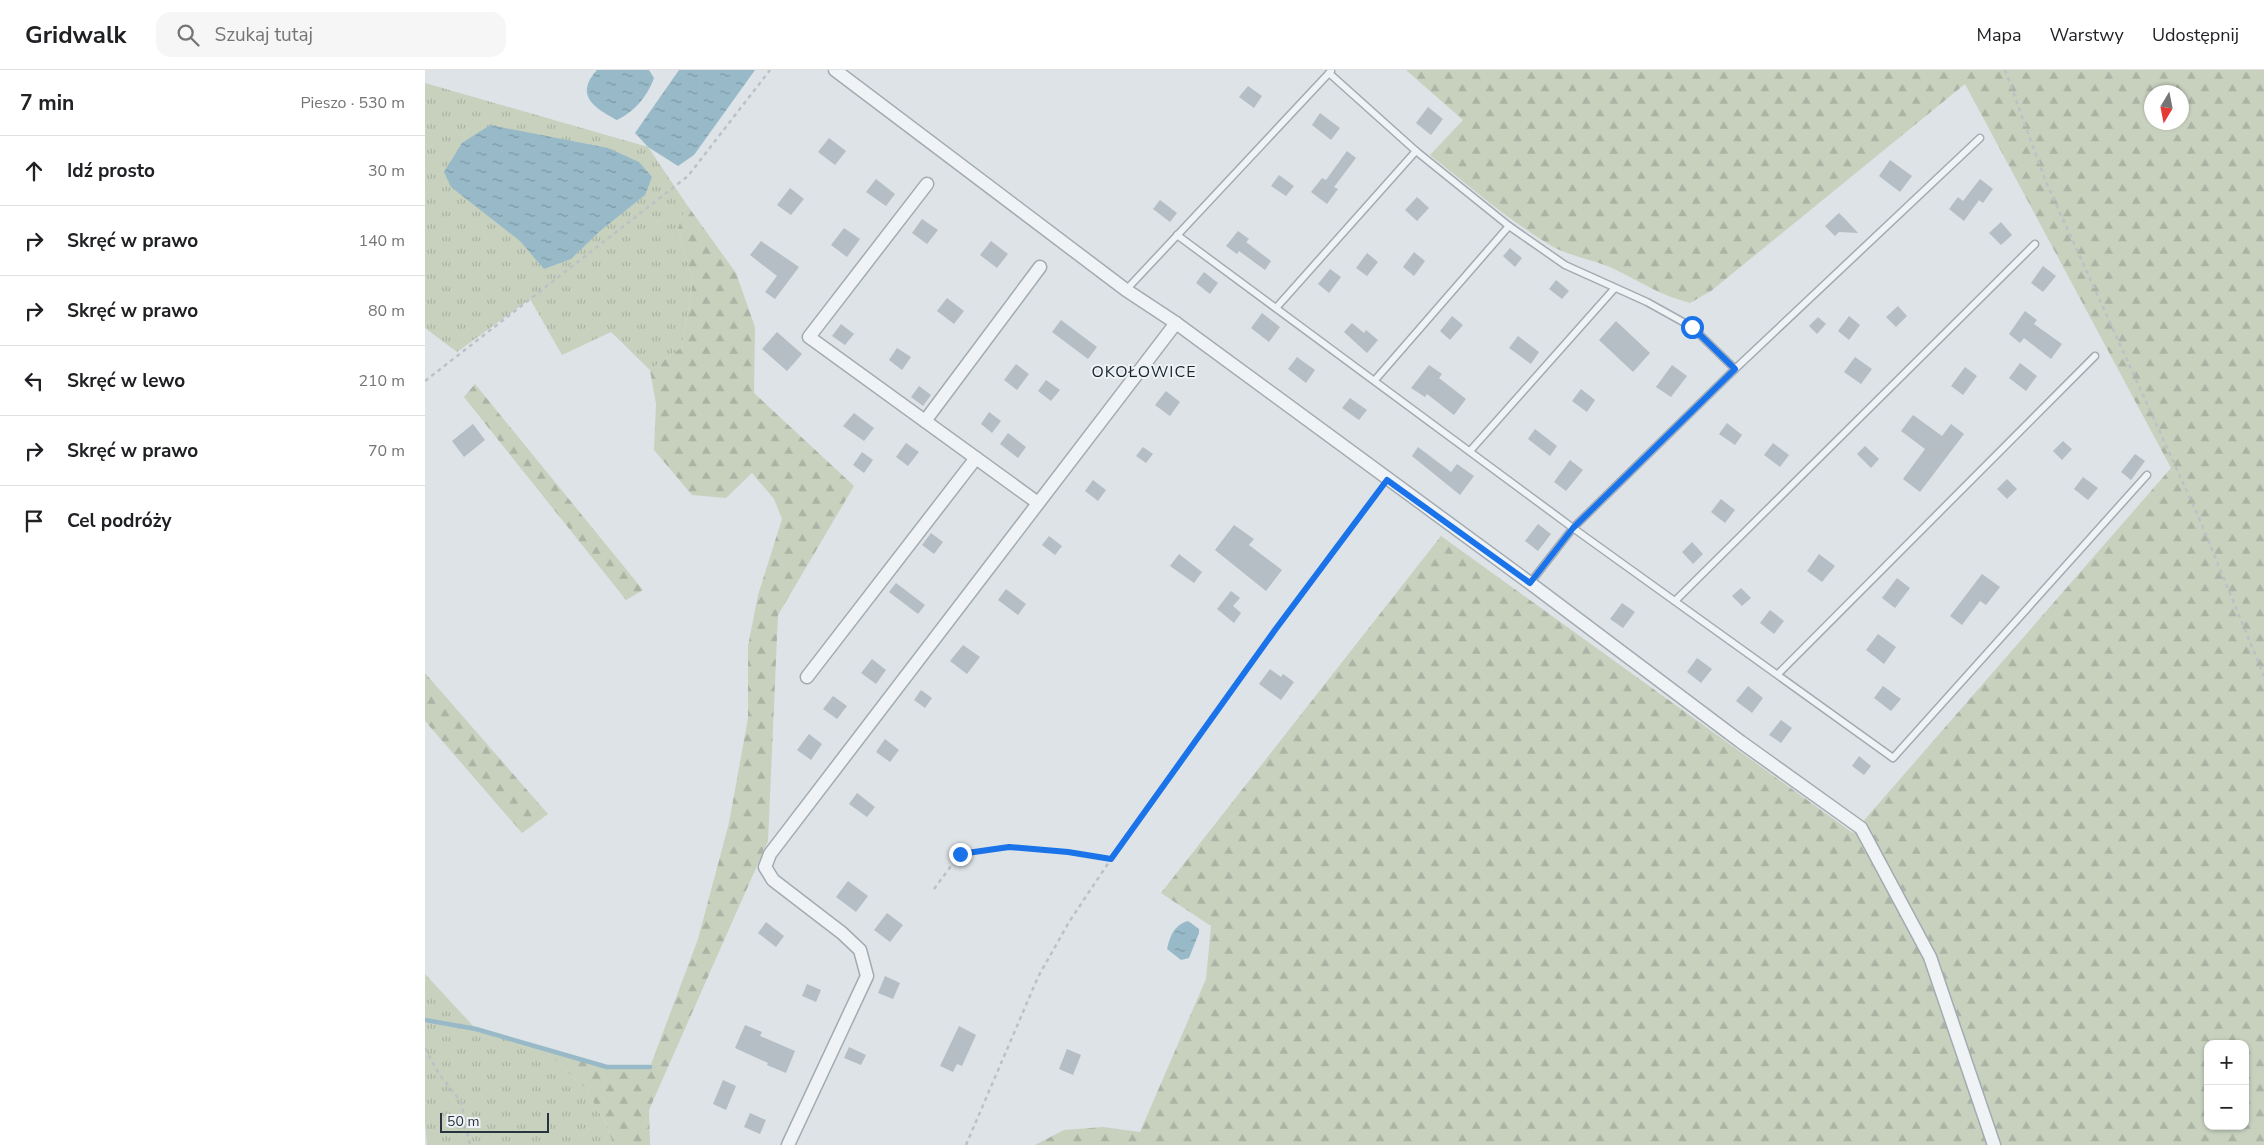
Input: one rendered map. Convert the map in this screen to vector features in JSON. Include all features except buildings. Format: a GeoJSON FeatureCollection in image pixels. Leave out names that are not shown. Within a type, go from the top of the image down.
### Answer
{"type":"FeatureCollection","features":[{"type":"Feature","properties":{"kind":"street"},"geometry":{"type":"LineString","coordinates":[[835,70],[1126,290],[1176,323],[1387,480],[1530,583],[1741,742],[1861,828],[1930,958],[1994,1145]]}},
{"type":"Feature","properties":{"kind":"street"},"geometry":{"type":"LineString","coordinates":[[927,184],[809,338],[1038,503]]}},
{"type":"Feature","properties":{"kind":"street"},"geometry":{"type":"LineString","coordinates":[[925,421],[1040,267]]}},
{"type":"Feature","properties":{"kind":"street"},"geometry":{"type":"LineString","coordinates":[[788,1145],[867,976],[860,950],[842,933],[773,880],[765,868],[770,854],[1176,323]]}},
{"type":"Feature","properties":{"kind":"street"},"geometry":{"type":"LineString","coordinates":[[807,677],[976,458]]}},
{"type":"Feature","properties":{"kind":"lane"},"geometry":{"type":"LineString","coordinates":[[1126,290],[1330,72],[1416,151],[1509,226],[1565,265],[1614,289],[1647,302],[1692,327],[1735,369]]}},
{"type":"Feature","properties":{"kind":"lane"},"geometry":{"type":"LineString","coordinates":[[1530,583],[1573,528],[1735,369],[1979,138]]}},
{"type":"Feature","properties":{"kind":"lane"},"geometry":{"type":"LineString","coordinates":[[1276,308],[1416,151]]}},
{"type":"Feature","properties":{"kind":"lane"},"geometry":{"type":"LineString","coordinates":[[1375,380],[1509,226]]}},
{"type":"Feature","properties":{"kind":"lane"},"geometry":{"type":"LineString","coordinates":[[1177,235],[1573,528],[1893,758],[2147,475]]}},
{"type":"Feature","properties":{"kind":"lane"},"geometry":{"type":"LineString","coordinates":[[1675,601],[2035,244]]}},
{"type":"Feature","properties":{"kind":"lane"},"geometry":{"type":"LineString","coordinates":[[1471,451],[1614,289]]}},
{"type":"Feature","properties":{"kind":"lane"},"geometry":{"type":"LineString","coordinates":[[1778,674],[2095,356]]}},
{"type":"Feature","properties":{"kind":"path"},"geometry":{"type":"LineString","coordinates":[[425,381],[688,176],[770,70]]}},
{"type":"Feature","properties":{"kind":"path"},"geometry":{"type":"LineString","coordinates":[[2005,70],[2046,182],[2199,518],[2264,676]]}},
{"type":"Feature","properties":{"kind":"path"},"geometry":{"type":"LineString","coordinates":[[966,1145],[1038,977],[1069,922],[1111,859],[1275,630],[1387,480]]}},
{"type":"Feature","properties":{"kind":"path"},"geometry":{"type":"LineString","coordinates":[[934,889],[960,854],[1009,847],[1068,852],[1111,859]]}},
{"type":"Feature","properties":{"kind":"path"},"geometry":{"type":"LineString","coordinates":[[425,1048],[439,1074],[461,1102],[470,1145]]}},
{"type":"Feature","properties":{"kind":"green space"},"geometry":{"type":"Polygon","coordinates":[[[1406,70],[2264,70],[2264,1145],[1035,1145],[1064,1130],[1103,1127],[1140,1132],[1206,979],[1211,926],[1161,893],[1441,536],[1853,833],[2171,468],[1965,84],[1711,291],[1690,303],[1660,292],[1614,269],[1550,245],[1503,213],[1430,155],[1463,120],[1406,70]]]}},
{"type":"Feature","properties":{"kind":"green space"},"geometry":{"type":"Polygon","coordinates":[[[425,83],[648,147],[687,205],[678,228],[693,281],[682,347],[650,370],[611,332],[562,355],[530,299],[457,352],[425,328],[425,83]]]}},
{"type":"Feature","properties":{"kind":"green space"},"geometry":{"type":"Polygon","coordinates":[[[687,205],[736,273],[755,327],[754,393],[854,486],[778,615],[768,841],[649,1110],[650,1145],[613,1145],[608,1127],[585,1088],[544,1050],[607,1067],[650,1067],[698,939],[729,823],[748,718],[748,646],[758,595],[782,519],[774,499],[752,473],[726,498],[692,495],[654,450],[656,404],[650,370],[682,347],[693,281],[678,228],[687,205]]]}},
{"type":"Feature","properties":{"kind":"green space"},"geometry":{"type":"Polygon","coordinates":[[[475,384],[643,590],[626,600],[464,397],[475,384]]]}},
{"type":"Feature","properties":{"kind":"green space"},"geometry":{"type":"Polygon","coordinates":[[[425,673],[548,814],[522,833],[425,721],[425,673]]]}},
{"type":"Feature","properties":{"kind":"green space"},"geometry":{"type":"Polygon","coordinates":[[[425,974],[476,1029],[544,1050],[585,1088],[608,1127],[613,1145],[427,1145],[425,1126],[425,974]]]}},
{"type":"Feature","properties":{"kind":"water"},"geometry":{"type":"Polygon","coordinates":[[[597,70],[649,70],[654,78],[640,103],[617,120],[601,111],[587,94],[590,79],[597,70]]]}},
{"type":"Feature","properties":{"kind":"water"},"geometry":{"type":"Polygon","coordinates":[[[679,70],[755,70],[694,155],[678,166],[648,147],[635,133],[679,70]]]}},
{"type":"Feature","properties":{"kind":"water"},"geometry":{"type":"Polygon","coordinates":[[[490,125],[608,148],[639,162],[652,177],[645,195],[600,231],[571,259],[544,269],[520,241],[451,187],[444,172],[462,143],[490,125]]]}},
{"type":"Feature","properties":{"kind":"water"},"geometry":{"type":"Polygon","coordinates":[[[1188,921],[1199,929],[1199,933],[1189,958],[1181,960],[1167,949],[1176,928],[1188,921]]]}},
{"type":"Feature","properties":{"kind":"waterway"},"geometry":{"type":"LineString","coordinates":[[425,1020],[476,1029],[607,1067],[650,1067]]}},
{"type":"Feature","properties":{"kind":"district","name":"OKOŁOWICE"},"geometry":{"type":"Point","coordinates":[1144,372]}},
{"type":"Feature","properties":{"kind":"route"},"geometry":{"type":"LineString","coordinates":[[960,854],[1009,847],[1068,852],[1111,859],[1275,630],[1387,480],[1530,583],[1573,528],[1735,369],[1692,327]]}}]}
